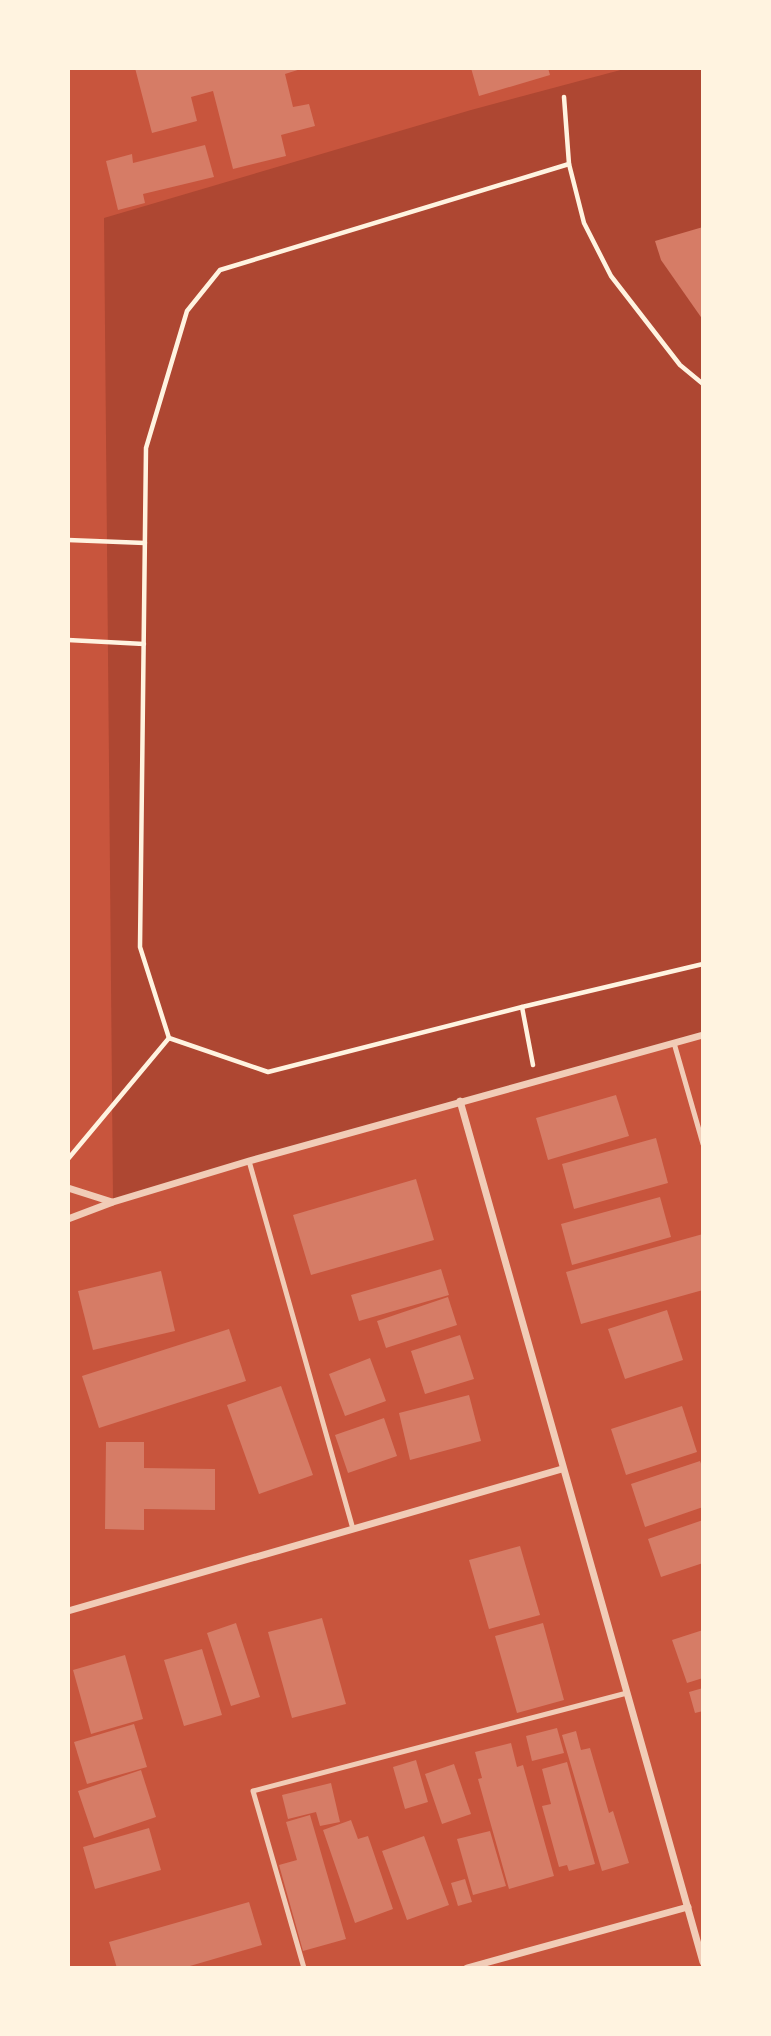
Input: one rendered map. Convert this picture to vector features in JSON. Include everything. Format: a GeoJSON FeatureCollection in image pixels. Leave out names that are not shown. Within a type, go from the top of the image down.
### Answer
{"type":"FeatureCollection","features":[{"type":"Feature","properties":{"kind":"street"},"geometry":{"type":"LineString","coordinates":[[68,1219],[113,1202],[249,1161],[703,1035]]}},
{"type":"Feature","properties":{"kind":"street"},"geometry":{"type":"LineString","coordinates":[[460,1101],[703,1962]]}},
{"type":"Feature","properties":{"kind":"street"},"geometry":{"type":"LineString","coordinates":[[68,1188],[113,1202]]}},
{"type":"Feature","properties":{"kind":"street"},"geometry":{"type":"LineString","coordinates":[[68,1611],[562,1469]]}},
{"type":"Feature","properties":{"kind":"street"},"geometry":{"type":"LineString","coordinates":[[467,1968],[688,1907]]}},
{"type":"Feature","properties":{"kind":"lane"},"geometry":{"type":"LineString","coordinates":[[674,1043],[703,1144]]}},
{"type":"Feature","properties":{"kind":"lane"},"geometry":{"type":"LineString","coordinates":[[249,1161],[353,1529]]}},
{"type":"Feature","properties":{"kind":"lane"},"geometry":{"type":"LineString","coordinates":[[304,1968],[253,1791],[627,1693]]}},
{"type":"Feature","properties":{"kind":"path"},"geometry":{"type":"LineString","coordinates":[[564,97],[569,164],[584,223],[611,276],[680,365],[703,384]]}},
{"type":"Feature","properties":{"kind":"path"},"geometry":{"type":"LineString","coordinates":[[169,1038],[140,947],[146,448],[187,311],[220,270],[569,164]]}},
{"type":"Feature","properties":{"kind":"path"},"geometry":{"type":"LineString","coordinates":[[68,540],[145,543]]}},
{"type":"Feature","properties":{"kind":"path"},"geometry":{"type":"LineString","coordinates":[[68,640],[144,644]]}},
{"type":"Feature","properties":{"kind":"path"},"geometry":{"type":"LineString","coordinates":[[169,1038],[268,1072],[703,964]]}},
{"type":"Feature","properties":{"kind":"path"},"geometry":{"type":"LineString","coordinates":[[522,1007],[534,1070]]}},
{"type":"Feature","properties":{"kind":"path"},"geometry":{"type":"LineString","coordinates":[[68,1159],[169,1038]]}},
{"type":"Feature","properties":{"kind":"shaded area"},"geometry":{"type":"Polygon","coordinates":[[[628,68],[703,68],[703,1035],[113,1202],[104,218],[471,110],[628,68]]]}},
{"type":"Feature","properties":{"kind":"building"},"geometry":{"type":"Polygon","coordinates":[[[135,68],[304,68],[285,74],[293,107],[309,104],[315,126],[281,135],[286,156],[233,169],[213,91],[191,97],[197,121],[152,133],[135,68]]]}},
{"type":"Feature","properties":{"kind":"building"},"geometry":{"type":"Polygon","coordinates":[[[471,68],[548,68],[550,75],[479,96],[471,68]]]}},
{"type":"Feature","properties":{"kind":"building"},"geometry":{"type":"Polygon","coordinates":[[[205,145],[214,177],[143,194],[145,203],[118,210],[106,161],[132,154],[133,163],[205,145]]]}},
{"type":"Feature","properties":{"kind":"building"},"geometry":{"type":"Polygon","coordinates":[[[703,227],[703,320],[661,260],[655,241],[703,227]]]}},
{"type":"Feature","properties":{"kind":"building"},"geometry":{"type":"Polygon","coordinates":[[[616,1095],[629,1136],[548,1160],[536,1118],[616,1095]]]}},
{"type":"Feature","properties":{"kind":"building"},"geometry":{"type":"Polygon","coordinates":[[[656,1138],[668,1183],[574,1209],[562,1164],[656,1138]]]}},
{"type":"Feature","properties":{"kind":"building"},"geometry":{"type":"Polygon","coordinates":[[[416,1179],[434,1240],[311,1275],[293,1215],[416,1179]]]}},
{"type":"Feature","properties":{"kind":"building"},"geometry":{"type":"Polygon","coordinates":[[[660,1197],[671,1237],[572,1265],[561,1224],[660,1197]]]}},
{"type":"Feature","properties":{"kind":"building"},"geometry":{"type":"Polygon","coordinates":[[[703,1234],[703,1290],[581,1324],[566,1272],[703,1234]]]}},
{"type":"Feature","properties":{"kind":"building"},"geometry":{"type":"Polygon","coordinates":[[[441,1269],[449,1295],[359,1321],[351,1295],[441,1269]]]}},
{"type":"Feature","properties":{"kind":"building"},"geometry":{"type":"Polygon","coordinates":[[[161,1271],[175,1331],[93,1350],[78,1291],[161,1271]]]}},
{"type":"Feature","properties":{"kind":"building"},"geometry":{"type":"Polygon","coordinates":[[[448,1297],[457,1325],[386,1348],[377,1321],[448,1297]]]}},
{"type":"Feature","properties":{"kind":"building"},"geometry":{"type":"Polygon","coordinates":[[[667,1310],[683,1360],[625,1379],[608,1329],[667,1310]]]}},
{"type":"Feature","properties":{"kind":"building"},"geometry":{"type":"Polygon","coordinates":[[[229,1329],[246,1381],[99,1428],[82,1376],[229,1329]]]}},
{"type":"Feature","properties":{"kind":"building"},"geometry":{"type":"Polygon","coordinates":[[[460,1335],[474,1379],[425,1394],[411,1351],[460,1335]]]}},
{"type":"Feature","properties":{"kind":"building"},"geometry":{"type":"Polygon","coordinates":[[[370,1358],[386,1401],[345,1416],[329,1374],[370,1358]]]}},
{"type":"Feature","properties":{"kind":"building"},"geometry":{"type":"Polygon","coordinates":[[[281,1386],[313,1475],[259,1494],[227,1405],[281,1386]]]}},
{"type":"Feature","properties":{"kind":"building"},"geometry":{"type":"Polygon","coordinates":[[[469,1395],[481,1441],[410,1460],[399,1413],[469,1395]]]}},
{"type":"Feature","properties":{"kind":"building"},"geometry":{"type":"Polygon","coordinates":[[[682,1406],[697,1452],[626,1475],[611,1429],[682,1406]]]}},
{"type":"Feature","properties":{"kind":"building"},"geometry":{"type":"Polygon","coordinates":[[[384,1418],[397,1456],[348,1473],[335,1435],[384,1418]]]}},
{"type":"Feature","properties":{"kind":"building"},"geometry":{"type":"Polygon","coordinates":[[[106,1442],[144,1442],[144,1468],[215,1469],[215,1510],[144,1509],[144,1530],[105,1529],[106,1442]]]}},
{"type":"Feature","properties":{"kind":"building"},"geometry":{"type":"Polygon","coordinates":[[[700,1461],[703,1469],[703,1507],[645,1527],[631,1484],[700,1461]]]}},
{"type":"Feature","properties":{"kind":"building"},"geometry":{"type":"Polygon","coordinates":[[[703,1520],[703,1563],[661,1577],[648,1539],[703,1520]]]}},
{"type":"Feature","properties":{"kind":"building"},"geometry":{"type":"Polygon","coordinates":[[[520,1546],[540,1615],[489,1629],[469,1560],[520,1546]]]}},
{"type":"Feature","properties":{"kind":"building"},"geometry":{"type":"Polygon","coordinates":[[[322,1618],[346,1704],[292,1718],[268,1632],[322,1618]]]}},
{"type":"Feature","properties":{"kind":"building"},"geometry":{"type":"Polygon","coordinates":[[[236,1623],[260,1697],[231,1706],[207,1633],[236,1623]]]}},
{"type":"Feature","properties":{"kind":"building"},"geometry":{"type":"Polygon","coordinates":[[[543,1623],[564,1700],[517,1713],[495,1636],[543,1623]]]}},
{"type":"Feature","properties":{"kind":"building"},"geometry":{"type":"Polygon","coordinates":[[[703,1630],[703,1678],[687,1683],[672,1640],[703,1630]]]}},
{"type":"Feature","properties":{"kind":"building"},"geometry":{"type":"Polygon","coordinates":[[[202,1649],[222,1715],[184,1726],[164,1660],[202,1649]]]}},
{"type":"Feature","properties":{"kind":"building"},"geometry":{"type":"Polygon","coordinates":[[[125,1655],[143,1719],[91,1734],[73,1670],[125,1655]]]}},
{"type":"Feature","properties":{"kind":"building"},"geometry":{"type":"Polygon","coordinates":[[[703,1688],[703,1711],[695,1713],[689,1692],[703,1688]]]}},
{"type":"Feature","properties":{"kind":"building"},"geometry":{"type":"Polygon","coordinates":[[[134,1724],[147,1767],[87,1784],[74,1742],[134,1724]]]}},
{"type":"Feature","properties":{"kind":"building"},"geometry":{"type":"Polygon","coordinates":[[[557,1728],[564,1753],[532,1761],[526,1736],[557,1728]]]}},
{"type":"Feature","properties":{"kind":"building"},"geometry":{"type":"Polygon","coordinates":[[[576,1731],[581,1750],[590,1748],[609,1813],[613,1811],[629,1863],[602,1871],[562,1735],[576,1731]]]}},
{"type":"Feature","properties":{"kind":"building"},"geometry":{"type":"Polygon","coordinates":[[[511,1743],[517,1767],[523,1765],[554,1876],[509,1889],[478,1779],[482,1778],[475,1752],[511,1743]]]}},
{"type":"Feature","properties":{"kind":"building"},"geometry":{"type":"Polygon","coordinates":[[[416,1760],[428,1802],[405,1809],[393,1767],[416,1760]]]}},
{"type":"Feature","properties":{"kind":"building"},"geometry":{"type":"Polygon","coordinates":[[[567,1762],[595,1864],[569,1871],[567,1865],[559,1867],[542,1806],[551,1804],[542,1769],[567,1762]]]}},
{"type":"Feature","properties":{"kind":"building"},"geometry":{"type":"Polygon","coordinates":[[[454,1764],[471,1814],[442,1824],[425,1774],[454,1764]]]}},
{"type":"Feature","properties":{"kind":"building"},"geometry":{"type":"Polygon","coordinates":[[[141,1770],[156,1817],[94,1838],[78,1791],[141,1770]]]}},
{"type":"Feature","properties":{"kind":"building"},"geometry":{"type":"Polygon","coordinates":[[[331,1783],[340,1822],[320,1826],[316,1812],[288,1819],[282,1795],[331,1783]]]}},
{"type":"Feature","properties":{"kind":"building"},"geometry":{"type":"Polygon","coordinates":[[[310,1815],[346,1939],[303,1951],[279,1865],[297,1860],[286,1822],[310,1815]]]}},
{"type":"Feature","properties":{"kind":"building"},"geometry":{"type":"Polygon","coordinates":[[[351,1820],[358,1839],[368,1836],[393,1909],[355,1923],[323,1830],[351,1820]]]}},
{"type":"Feature","properties":{"kind":"building"},"geometry":{"type":"Polygon","coordinates":[[[149,1828],[161,1870],[95,1889],[83,1847],[149,1828]]]}},
{"type":"Feature","properties":{"kind":"building"},"geometry":{"type":"Polygon","coordinates":[[[490,1831],[506,1886],[473,1895],[457,1839],[490,1831]]]}},
{"type":"Feature","properties":{"kind":"building"},"geometry":{"type":"Polygon","coordinates":[[[424,1836],[449,1905],[407,1920],[382,1851],[424,1836]]]}},
{"type":"Feature","properties":{"kind":"building"},"geometry":{"type":"Polygon","coordinates":[[[465,1879],[472,1902],[458,1906],[451,1883],[465,1879]]]}},
{"type":"Feature","properties":{"kind":"building"},"geometry":{"type":"Polygon","coordinates":[[[249,1902],[262,1945],[183,1968],[117,1968],[109,1942],[249,1902]]]}}]}
